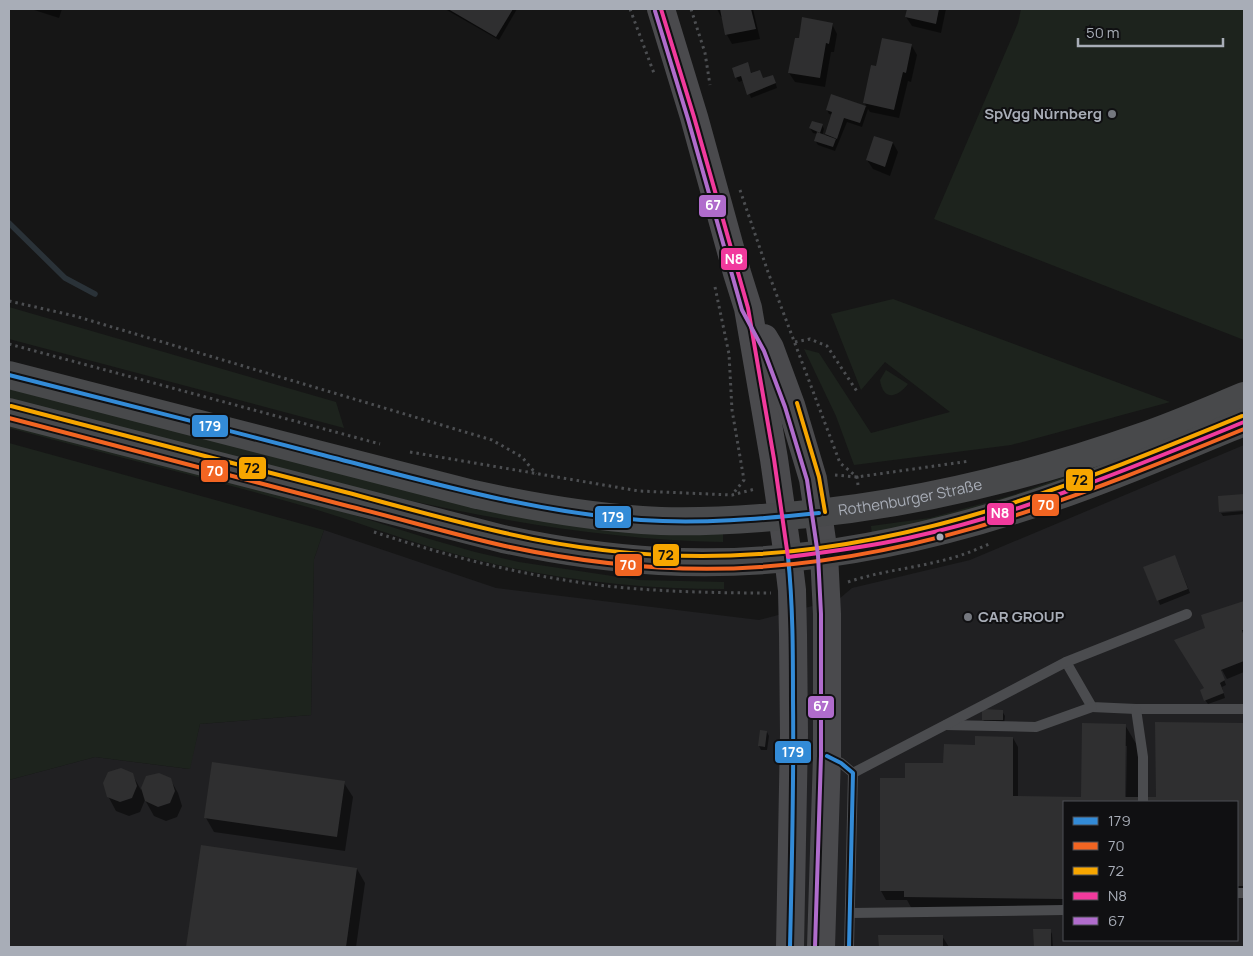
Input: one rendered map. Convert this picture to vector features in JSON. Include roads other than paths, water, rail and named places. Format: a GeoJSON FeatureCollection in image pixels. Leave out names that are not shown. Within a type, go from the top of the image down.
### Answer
{"type":"FeatureCollection","features":[{"type":"Feature","properties":{"kind":"main road"},"geometry":{"type":"LineString","coordinates":[[660,9],[694,118],[748,308],[783,517],[794,635],[790,947]]}},
{"type":"Feature","properties":{"kind":"main road"},"geometry":{"type":"LineString","coordinates":[[748,308],[782,345],[791,405],[813,479],[824,554],[827,614],[827,756],[821,947]]}},
{"type":"Feature","properties":{"kind":"main road","name":"Rothenburger Straße"},"geometry":{"type":"LineString","coordinates":[[9,374],[447,488],[521,504],[642,520],[715,521],[783,517],[907,500],[969,487],[1025,472],[1142,436],[1244,396]]}},
{"type":"Feature","properties":{"kind":"main road"},"geometry":{"type":"LineString","coordinates":[[9,412],[467,530],[538,546],[659,561],[713,562],[824,554],[914,537],[1015,510],[1128,470],[1244,422]]}},
{"type":"Feature","properties":{"kind":"lane"},"geometry":{"type":"LineString","coordinates":[[854,773],[1066,662],[1187,614]]}},
{"type":"Feature","properties":{"kind":"lane"},"geometry":{"type":"LineString","coordinates":[[1066,662],[1092,708]]}},
{"type":"Feature","properties":{"kind":"lane"},"geometry":{"type":"LineString","coordinates":[[945,724],[1036,727],[1092,708],[1136,710],[1244,709]]}},
{"type":"Feature","properties":{"kind":"lane"},"geometry":{"type":"LineString","coordinates":[[1136,710],[1144,757],[1143,801]]}},
{"type":"Feature","properties":{"kind":"lane"},"geometry":{"type":"LineString","coordinates":[[827,756],[842,763],[854,773]]}},
{"type":"Feature","properties":{"kind":"lane"},"geometry":{"type":"LineString","coordinates":[[849,947],[854,773]]}},
{"type":"Feature","properties":{"kind":"lane"},"geometry":{"type":"LineString","coordinates":[[851,913],[1063,910]]}},
{"type":"Feature","properties":{"kind":"waterway"},"geometry":{"type":"LineString","coordinates":[[9,223],[65,278],[95,294]]}},
{"type":"Feature","properties":{"kind":"place","name":"SpVgg Nürnberg"},"geometry":{"type":"Point","coordinates":[1112,114]}},
{"type":"Feature","properties":{"kind":"place","name":"CAR GROUP"},"geometry":{"type":"Point","coordinates":[968,617]}}]}
